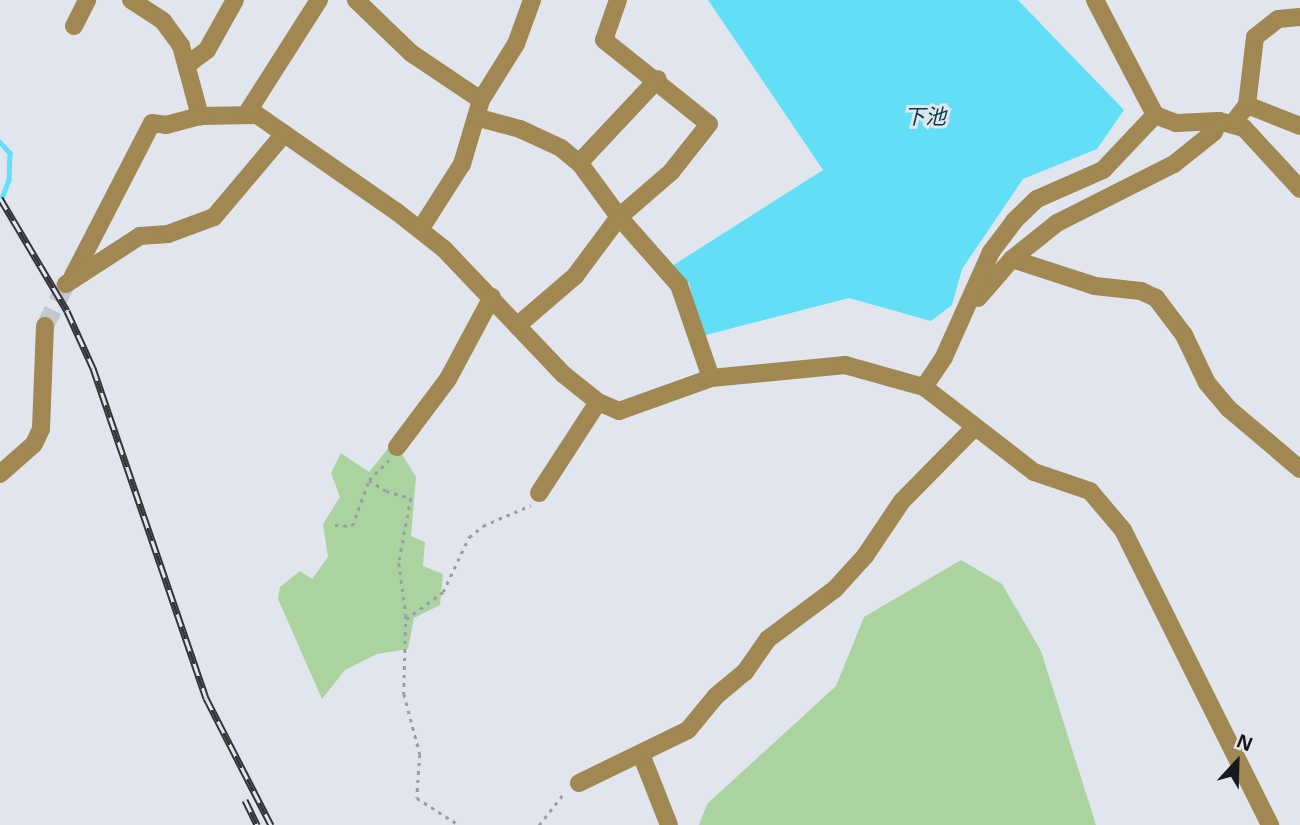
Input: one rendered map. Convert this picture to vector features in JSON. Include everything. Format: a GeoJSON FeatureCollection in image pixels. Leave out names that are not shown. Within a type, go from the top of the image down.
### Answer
{"type":"FeatureCollection","features":[{"type":"Feature","properties":{"kind":"street"},"geometry":{"type":"LineString","coordinates":[[74,26],[87,0]]}},
{"type":"Feature","properties":{"kind":"street"},"geometry":{"type":"LineString","coordinates":[[131,0],[163,22],[181,46],[200,116]]}},
{"type":"Feature","properties":{"kind":"street"},"geometry":{"type":"LineString","coordinates":[[187,65],[207,50],[235,0]]}},
{"type":"Feature","properties":{"kind":"street"},"geometry":{"type":"LineString","coordinates":[[247,113],[319,0]]}},
{"type":"Feature","properties":{"kind":"street"},"geometry":{"type":"LineString","coordinates":[[356,0],[411,53],[481,100]]}},
{"type":"Feature","properties":{"kind":"street"},"geometry":{"type":"LineString","coordinates":[[420,230],[462,164],[479,118],[481,100],[516,44],[532,0]]}},
{"type":"Feature","properties":{"kind":"street"},"geometry":{"type":"LineString","coordinates":[[518,325],[575,276],[619,217],[671,172],[709,124],[658,79],[604,40],[618,0]]}},
{"type":"Feature","properties":{"kind":"street"},"geometry":{"type":"LineString","coordinates":[[1095,0],[1155,116],[1176,123],[1226,122],[1259,138],[1300,189]]}},
{"type":"Feature","properties":{"kind":"street"},"geometry":{"type":"LineString","coordinates":[[963,315],[1012,259],[1068,216],[1174,164],[1247,105],[1255,37],[1278,19],[1300,17]]}},
{"type":"Feature","properties":{"kind":"street"},"geometry":{"type":"LineString","coordinates":[[579,163],[658,79]]}},
{"type":"Feature","properties":{"kind":"street"},"geometry":{"type":"LineString","coordinates":[[1247,105],[1300,125]]}},
{"type":"Feature","properties":{"kind":"street"},"geometry":{"type":"LineString","coordinates":[[284,134],[214,217],[168,234],[140,236],[69,280],[152,123],[166,125],[200,116],[247,113],[284,134],[420,230],[492,297],[563,374],[597,402],[620,411],[711,378],[845,365],[924,387],[1034,472],[1090,491],[1105,503],[1139,561],[1270,825]]}},
{"type":"Feature","properties":{"kind":"street"},"geometry":{"type":"LineString","coordinates":[[924,387],[944,357],[991,252],[1014,221],[1037,199],[1103,170],[1155,116]]}},
{"type":"Feature","properties":{"kind":"street"},"geometry":{"type":"LineString","coordinates":[[479,118],[542,137],[579,163],[619,217],[679,285],[711,378]]}},
{"type":"Feature","properties":{"kind":"street"},"geometry":{"type":"LineString","coordinates":[[1012,259],[1095,286],[1141,291],[1156,298],[1184,335],[1207,383],[1229,409],[1300,469]]}},
{"type":"Feature","properties":{"kind":"street"},"geometry":{"type":"LineString","coordinates":[[397,447],[448,379],[492,297]]}},
{"type":"Feature","properties":{"kind":"street"},"geometry":{"type":"LineString","coordinates":[[0,474],[34,444],[41,429],[45,326]]}},
{"type":"Feature","properties":{"kind":"street"},"geometry":{"type":"LineString","coordinates":[[540,493],[597,402]]}},
{"type":"Feature","properties":{"kind":"street"},"geometry":{"type":"LineString","coordinates":[[579,783],[688,730],[727,684],[745,672],[768,639],[835,589],[902,501],[974,428]]}},
{"type":"Feature","properties":{"kind":"street"},"geometry":{"type":"LineString","coordinates":[[641,754],[669,825]]}},
{"type":"Feature","properties":{"kind":"path"},"geometry":{"type":"LineString","coordinates":[[335,525],[352,526],[369,480],[397,447]]}},
{"type":"Feature","properties":{"kind":"path"},"geometry":{"type":"LineString","coordinates":[[369,480],[411,498],[399,564],[406,619],[402,676],[420,754],[417,799],[459,825]]}},
{"type":"Feature","properties":{"kind":"path"},"geometry":{"type":"LineString","coordinates":[[406,619],[443,592],[469,537],[482,526],[526,511],[540,493]]}},
{"type":"Feature","properties":{"kind":"path"},"geometry":{"type":"LineString","coordinates":[[539,825],[559,797],[579,783]]}},
{"type":"Feature","properties":{"kind":"green space"},"geometry":{"type":"Polygon","coordinates":[[[394,441],[416,477],[411,536],[425,542],[423,566],[443,574],[440,605],[414,618],[408,649],[377,654],[345,670],[322,699],[278,599],[280,587],[300,571],[312,579],[328,557],[323,524],[340,497],[331,473],[341,453],[369,472],[394,441]]]}},
{"type":"Feature","properties":{"kind":"green space"},"geometry":{"type":"Polygon","coordinates":[[[961,560],[1002,584],[1041,651],[1096,825],[699,825],[707,804],[836,686],[864,617],[961,560]]]}},
{"type":"Feature","properties":{"kind":"water","name":"下池"},"geometry":{"type":"Polygon","coordinates":[[[708,0],[1018,0],[1124,110],[1097,149],[1023,179],[962,269],[952,305],[931,321],[849,298],[702,336],[689,283],[672,266],[823,170],[708,0]]]}},
{"type":"Feature","properties":{"kind":"waterway"},"geometry":{"type":"LineString","coordinates":[[0,142],[10,153],[9,180],[0,203]]}},
{"type":"Feature","properties":{"kind":"tunnel"},"geometry":{"type":"LineString","coordinates":[[45,326],[66,284]]}},
{"type":"Feature","properties":{"kind":"railway"},"geometry":{"type":"LineString","coordinates":[[0,198],[67,311],[93,368],[206,698],[271,825]]}},
{"type":"Feature","properties":{"kind":"railway"},"geometry":{"type":"LineString","coordinates":[[245,800],[257,825]]}}]}
